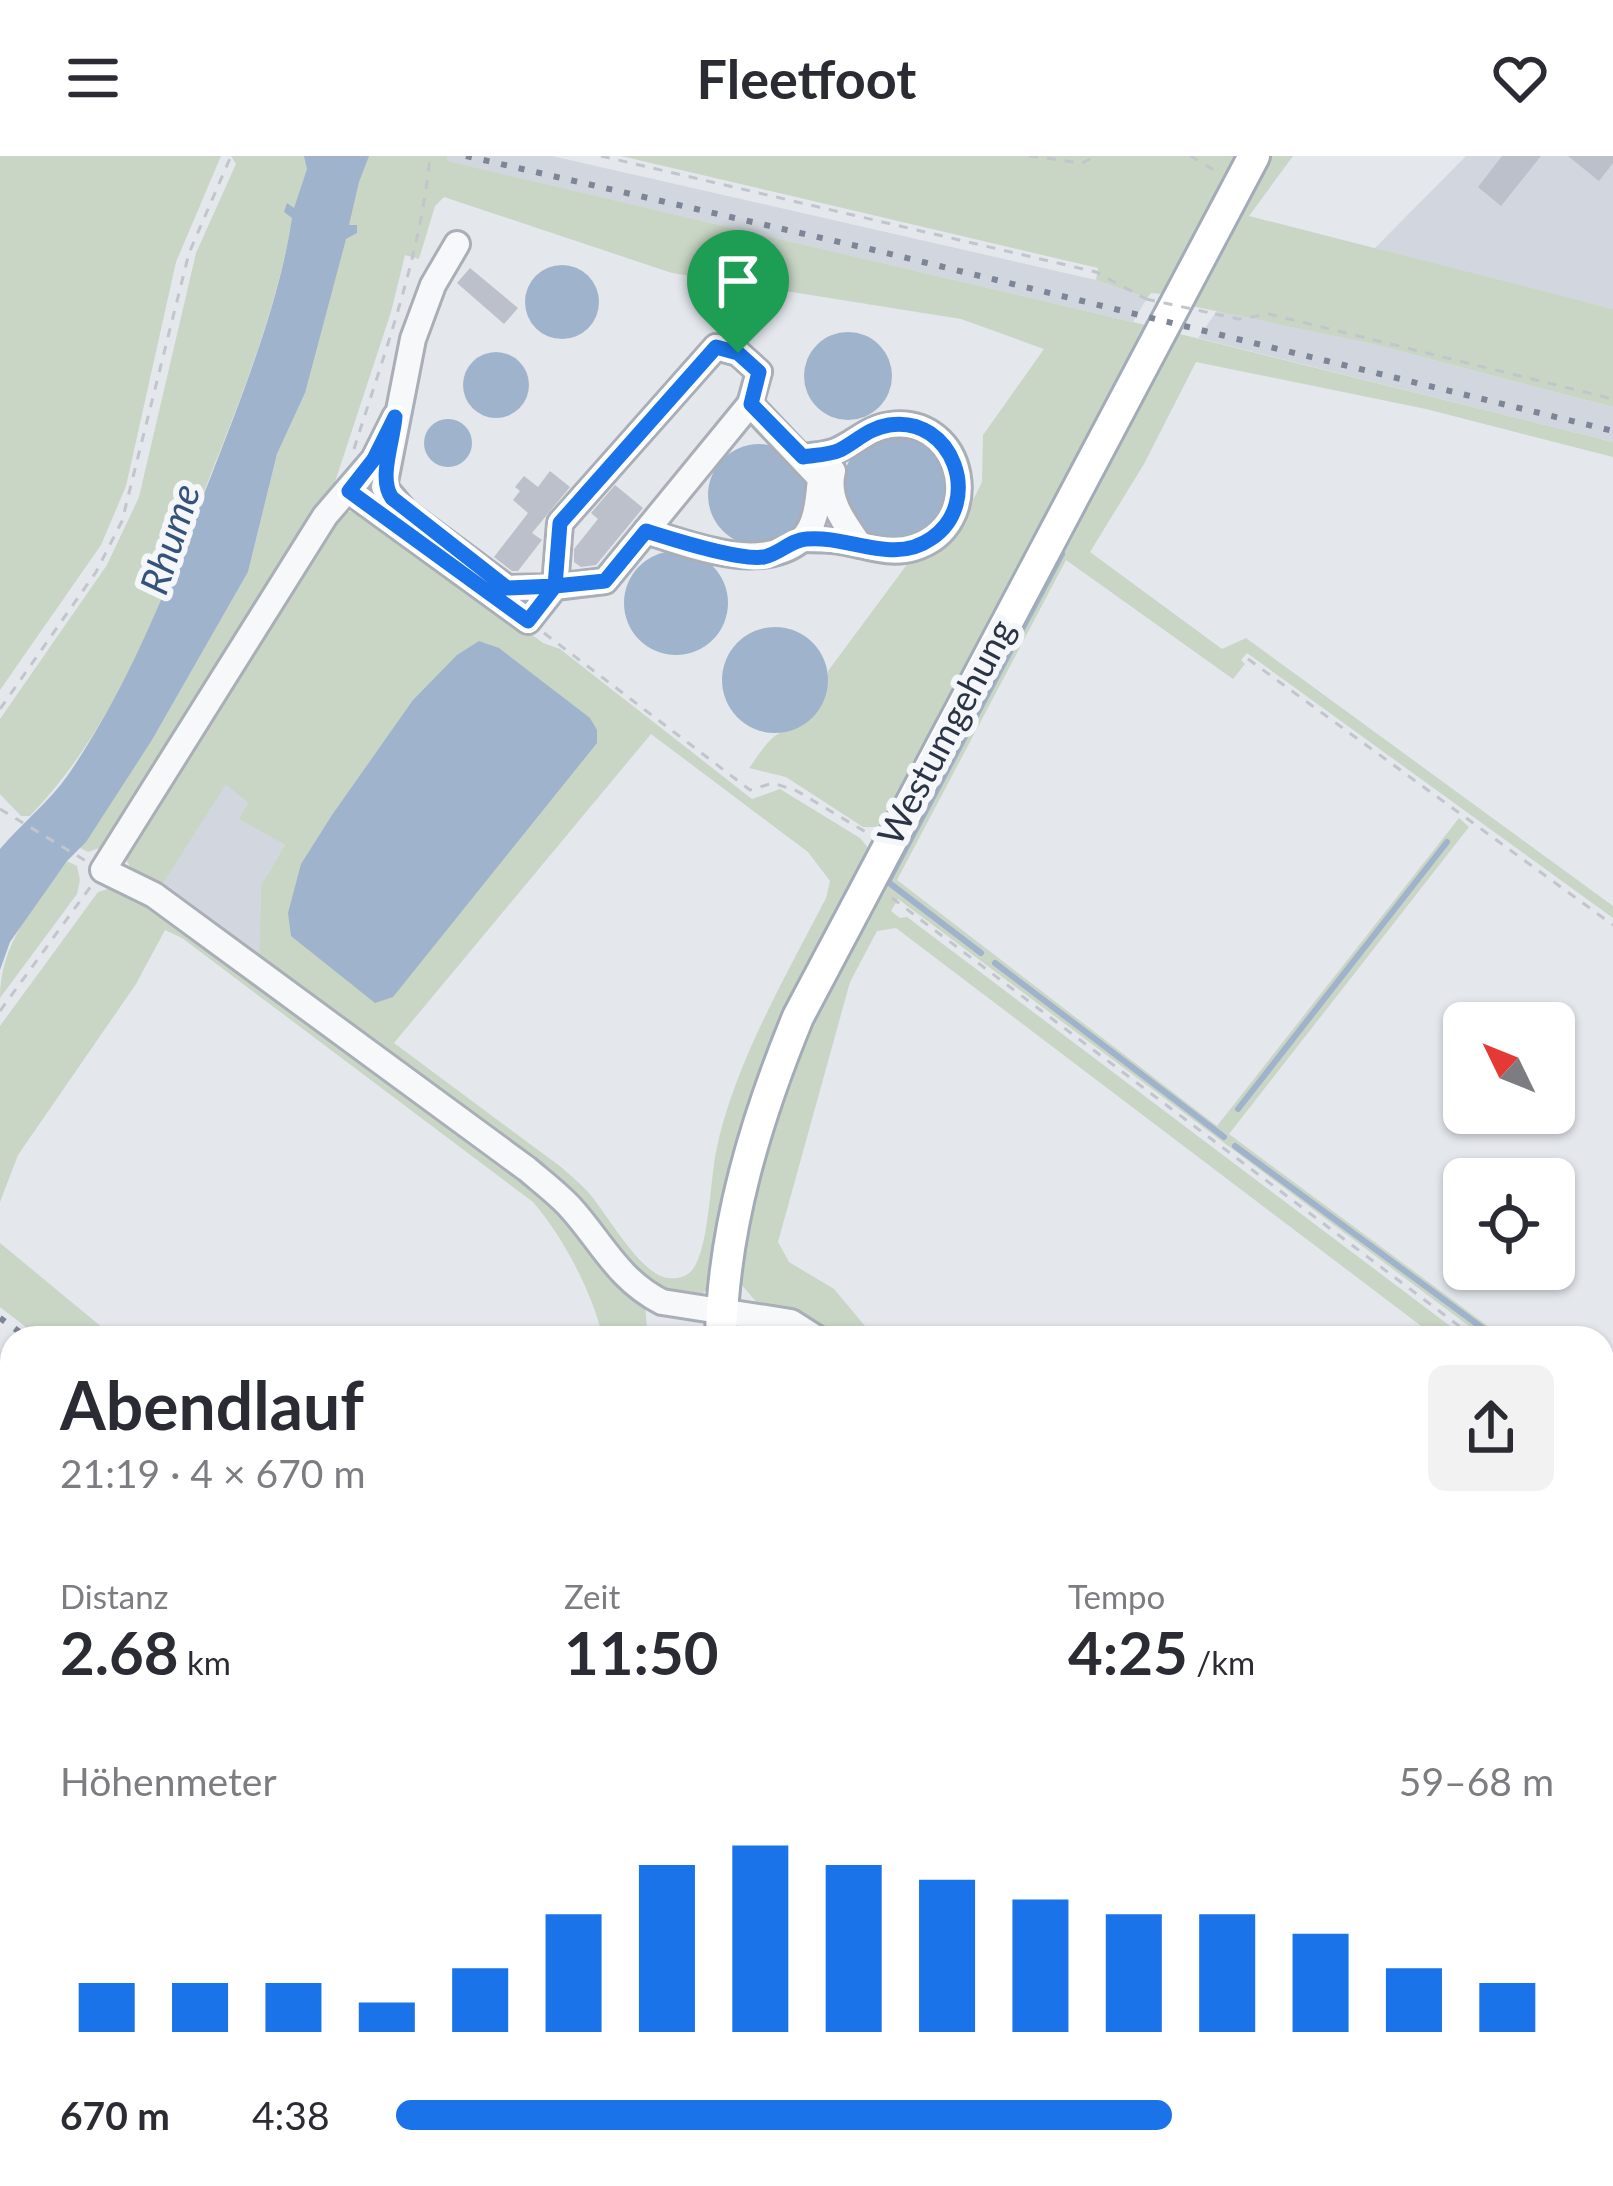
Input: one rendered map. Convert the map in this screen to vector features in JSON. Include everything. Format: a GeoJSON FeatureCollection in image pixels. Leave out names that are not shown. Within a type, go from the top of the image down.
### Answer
{"type":"FeatureCollection","features":[{"type":"Feature","properties":{"kind":"main road","name":"Westumgehung"},"geometry":{"type":"LineString","coordinates":[[721,1324],[742,1186],[772,1082],[820,970],[1247,169]]}},
{"type":"Feature","properties":{"kind":"street"},"geometry":{"type":"LineString","coordinates":[[349,491],[528,621],[555,586],[560,523],[716,347],[738,353],[759,372],[751,404],[605,581],[555,586],[507,588],[384,488],[412,339],[433,285],[458,244]]}},
{"type":"Feature","properties":{"kind":"street"},"geometry":{"type":"LineString","coordinates":[[751,404],[820,478],[817,512],[802,539]]}},
{"type":"Feature","properties":{"kind":"street"},"geometry":{"type":"LineString","coordinates":[[395,417],[374,459],[325,516],[91,864],[154,896],[526,1169],[567,1204],[606,1257],[644,1293],[721,1324],[791,1322],[798,1326]]}},
{"type":"Feature","properties":{"kind":"street"},"geometry":{"type":"LineString","coordinates":[[646,531],[763,557],[802,539],[882,551],[913,548],[936,536],[953,516],[962,487],[954,460],[942,442],[922,430],[892,424],[861,434],[837,451],[803,457]]}},
{"type":"Feature","properties":{"kind":"street"},"geometry":{"type":"LineString","coordinates":[[837,451],[829,487],[837,511],[860,545]]}},
{"type":"Feature","properties":{"kind":"path"},"geometry":{"type":"LineString","coordinates":[[0,709],[96,572],[122,521],[189,253],[231,156]]}},
{"type":"Feature","properties":{"kind":"path"},"geometry":{"type":"LineString","coordinates":[[353,453],[394,320],[428,182],[430,156]]}},
{"type":"Feature","properties":{"kind":"path"},"geometry":{"type":"LineString","coordinates":[[601,156],[1096,272],[1146,299],[1238,319],[1269,314],[1613,399]]}},
{"type":"Feature","properties":{"kind":"path"},"geometry":{"type":"LineString","coordinates":[[1029,156],[1082,163],[1096,156]]}},
{"type":"Feature","properties":{"kind":"path"},"geometry":{"type":"LineString","coordinates":[[1190,156],[1195,162],[1247,169]]}},
{"type":"Feature","properties":{"kind":"path"},"geometry":{"type":"LineString","coordinates":[[528,621],[750,790],[773,783],[797,791],[886,845]]}},
{"type":"Feature","properties":{"kind":"path"},"geometry":{"type":"LineString","coordinates":[[1248,659],[1613,925]]}},
{"type":"Feature","properties":{"kind":"path"},"geometry":{"type":"LineString","coordinates":[[0,809],[91,864],[0,1011]]}},
{"type":"Feature","properties":{"kind":"path"},"geometry":{"type":"LineString","coordinates":[[902,905],[1458,1326]]}},
{"type":"Feature","properties":{"kind":"shaded area"},"geometry":{"type":"Polygon","coordinates":[[[447,156],[552,156],[1096,280],[1147,298],[1133,322],[446,161],[447,156]]]}},
{"type":"Feature","properties":{"kind":"shaded area"},"geometry":{"type":"Polygon","coordinates":[[[1466,156],[1613,156],[1613,309],[1373,250],[1466,156]]]}},
{"type":"Feature","properties":{"kind":"shaded area"},"geometry":{"type":"Polygon","coordinates":[[[1217,311],[1373,344],[1613,407],[1613,442],[1198,338],[1217,311]]]}},
{"type":"Feature","properties":{"kind":"shaded area"},"geometry":{"type":"Polygon","coordinates":[[[226,783],[248,803],[240,819],[285,845],[261,885],[259,956],[161,887],[226,783]]]}},
{"type":"Feature","properties":{"kind":"green space"},"geometry":{"type":"Polygon","coordinates":[[[0,156],[221,156],[176,262],[126,486],[101,545],[0,690],[0,156]]]}},
{"type":"Feature","properties":{"kind":"green space"},"geometry":{"type":"Polygon","coordinates":[[[231,156],[447,156],[447,161],[1150,326],[890,812],[878,827],[863,827],[786,777],[749,768],[776,736],[816,712],[825,696],[828,671],[911,559],[954,538],[982,482],[983,435],[1044,349],[961,319],[672,273],[444,197],[435,206],[419,259],[405,255],[330,497],[108,845],[88,852],[80,848],[152,740],[248,572],[277,454],[305,393],[292,219],[248,378],[138,653],[62,779],[30,816],[21,816],[0,794],[0,719],[107,565],[139,497],[196,253],[236,164],[231,156]]]}},
{"type":"Feature","properties":{"kind":"green space"},"geometry":{"type":"Polygon","coordinates":[[[621,156],[1239,156],[1162,294],[1151,293],[1147,298],[1096,280],[1098,268],[621,156]]]}},
{"type":"Feature","properties":{"kind":"green space"},"geometry":{"type":"Polygon","coordinates":[[[1268,156],[1293,156],[1249,216],[1613,309],[1613,407],[1373,344],[1187,305],[1268,156]]]}},
{"type":"Feature","properties":{"kind":"green space"},"geometry":{"type":"Polygon","coordinates":[[[1172,332],[1613,442],[1613,457],[1426,409],[1196,362],[1144,464],[1090,552],[1222,649],[1246,638],[1613,906],[1613,918],[1247,653],[1233,679],[1066,560],[897,880],[1217,1126],[1459,818],[1469,827],[1229,1134],[1488,1326],[1469,1326],[898,899],[891,911],[900,918],[907,917],[1450,1326],[1421,1326],[896,928],[877,931],[850,982],[778,1242],[789,1262],[834,1289],[865,1326],[816,1326],[808,1319],[759,1305],[740,1283],[744,1247],[767,1142],[814,1007],[1172,332]]]}},
{"type":"Feature","properties":{"kind":"green space"},"geometry":{"type":"Polygon","coordinates":[[[363,509],[543,643],[560,649],[752,799],[780,789],[860,838],[869,849],[797,995],[711,1280],[696,1298],[667,1296],[627,1268],[259,956],[261,885],[285,845],[239,819],[248,803],[226,784],[161,887],[131,869],[122,852],[338,514],[363,509]],[[651,734],[394,1043],[575,1179],[646,1266],[668,1278],[685,1276],[702,1246],[716,1152],[735,1087],[762,1022],[826,898],[830,881],[808,852],[651,734]]]}},
{"type":"Feature","properties":{"kind":"green space"},"geometry":{"type":"Polygon","coordinates":[[[67,861],[77,866],[77,894],[0,998],[13,941],[67,861]]]}},
{"type":"Feature","properties":{"kind":"green space"},"geometry":{"type":"Polygon","coordinates":[[[114,887],[188,928],[531,1184],[590,1245],[617,1285],[645,1305],[647,1326],[599,1326],[576,1266],[533,1202],[182,938],[165,930],[136,984],[18,1155],[0,1202],[0,1026],[98,892],[114,887]]]}},
{"type":"Feature","properties":{"kind":"green space"},"geometry":{"type":"Polygon","coordinates":[[[0,1243],[100,1326],[25,1326],[0,1307],[0,1243]]]}},
{"type":"Feature","properties":{"kind":"water"},"geometry":{"type":"Polygon","coordinates":[[[304,156],[369,156],[349,225],[357,225],[357,233],[346,239],[305,393],[277,454],[248,572],[152,740],[86,842],[67,861],[10,942],[0,970],[0,849],[68,775],[112,703],[149,627],[259,346],[292,218],[284,212],[287,203],[294,208],[307,169],[304,156]]]}},
{"type":"Feature","properties":{"kind":"water"},"geometry":{"type":"Polygon","coordinates":[[[562,265],[588,276],[599,302],[588,328],[562,339],[536,328],[525,302],[536,276],[562,265]]]}},
{"type":"Feature","properties":{"kind":"water"},"geometry":{"type":"Polygon","coordinates":[[[848,332],[865,335],[879,345],[889,359],[889,393],[879,407],[865,417],[848,420],[831,417],[817,407],[807,393],[804,376],[807,359],[817,345],[831,335],[848,332]]]}},
{"type":"Feature","properties":{"kind":"water"},"geometry":{"type":"Polygon","coordinates":[[[496,352],[520,361],[529,385],[520,409],[496,418],[472,409],[463,385],[472,361],[496,352]]]}},
{"type":"Feature","properties":{"kind":"water"},"geometry":{"type":"Polygon","coordinates":[[[448,419],[465,426],[472,443],[465,460],[448,467],[431,460],[424,443],[431,426],[448,419]]]}},
{"type":"Feature","properties":{"kind":"water"},"geometry":{"type":"Polygon","coordinates":[[[896,434],[917,438],[934,450],[946,467],[950,488],[946,509],[934,526],[917,538],[896,542],[875,538],[858,526],[846,509],[842,488],[846,467],[858,450],[875,438],[896,434]]]}},
{"type":"Feature","properties":{"kind":"water"},"geometry":{"type":"Polygon","coordinates":[[[759,444],[779,448],[795,459],[806,475],[810,495],[806,515],[795,531],[779,542],[759,546],[739,542],[723,531],[712,515],[708,495],[712,475],[723,459],[739,448],[759,444]]]}},
{"type":"Feature","properties":{"kind":"water"},"geometry":{"type":"Polygon","coordinates":[[[676,551],[696,555],[713,566],[724,583],[728,603],[724,623],[713,640],[696,651],[676,655],[656,651],[639,640],[628,623],[624,603],[628,583],[639,566],[656,555],[676,551]]]}},
{"type":"Feature","properties":{"kind":"water"},"geometry":{"type":"Polygon","coordinates":[[[775,627],[795,631],[812,643],[824,660],[828,680],[824,700],[812,717],[795,729],[775,733],[755,729],[738,717],[726,700],[722,680],[726,660],[738,643],[755,631],[775,627]]]}},
{"type":"Feature","properties":{"kind":"water"},"geometry":{"type":"Polygon","coordinates":[[[479,641],[499,648],[590,718],[597,743],[393,997],[375,1003],[291,936],[288,913],[301,864],[413,700],[457,655],[479,641]]]}},
{"type":"Feature","properties":{"kind":"building"},"geometry":{"type":"Polygon","coordinates":[[[1502,156],[1541,156],[1501,206],[1478,187],[1502,156]]]}},
{"type":"Feature","properties":{"kind":"building"},"geometry":{"type":"Polygon","coordinates":[[[1568,156],[1613,156],[1613,163],[1599,181],[1568,156]]]}},
{"type":"Feature","properties":{"kind":"building"},"geometry":{"type":"Polygon","coordinates":[[[470,268],[518,308],[504,324],[457,283],[470,268]]]}},
{"type":"Feature","properties":{"kind":"building"},"geometry":{"type":"Polygon","coordinates":[[[550,471],[570,487],[532,533],[542,540],[518,571],[512,571],[494,557],[528,513],[513,500],[520,491],[515,487],[524,476],[538,487],[550,471]]]}},
{"type":"Feature","properties":{"kind":"building"},"geometry":{"type":"Polygon","coordinates":[[[615,485],[643,508],[596,565],[581,567],[574,562],[574,549],[598,519],[591,513],[615,485]]]}},
{"type":"Feature","properties":{"kind":"waterway"},"geometry":{"type":"LineString","coordinates":[[981,953],[888,882],[1062,554]]}},
{"type":"Feature","properties":{"kind":"waterway"},"geometry":{"type":"LineString","coordinates":[[1238,1109],[1447,842]]}},
{"type":"Feature","properties":{"kind":"waterway"},"geometry":{"type":"LineString","coordinates":[[995,963],[1224,1137]]}},
{"type":"Feature","properties":{"kind":"waterway"},"geometry":{"type":"LineString","coordinates":[[1235,1146],[1480,1326]]}},
{"type":"Feature","properties":{"kind":"railway"},"geometry":{"type":"LineString","coordinates":[[466,156],[874,250],[1613,431]]}},
{"type":"Feature","properties":{"kind":"railway"},"geometry":{"type":"LineString","coordinates":[[0,1318],[11,1326]]}},
{"type":"Feature","properties":{"kind":"route"},"geometry":{"type":"LineString","coordinates":[[738,353],[716,347],[560,523],[555,586],[507,588],[405,512],[384,488],[395,417],[374,459],[349,491],[528,621],[555,586],[605,581],[646,531],[763,557],[802,539],[840,541],[882,551],[913,548],[936,536],[953,516],[962,487],[954,460],[942,442],[922,430],[892,424],[861,434],[837,451],[803,457],[751,404],[759,372],[738,353]]}},
{"type":"Feature","properties":{"kind":"water label","name":"Rhume"},"geometry":{"type":"Point","coordinates":[170,539]}}]}
